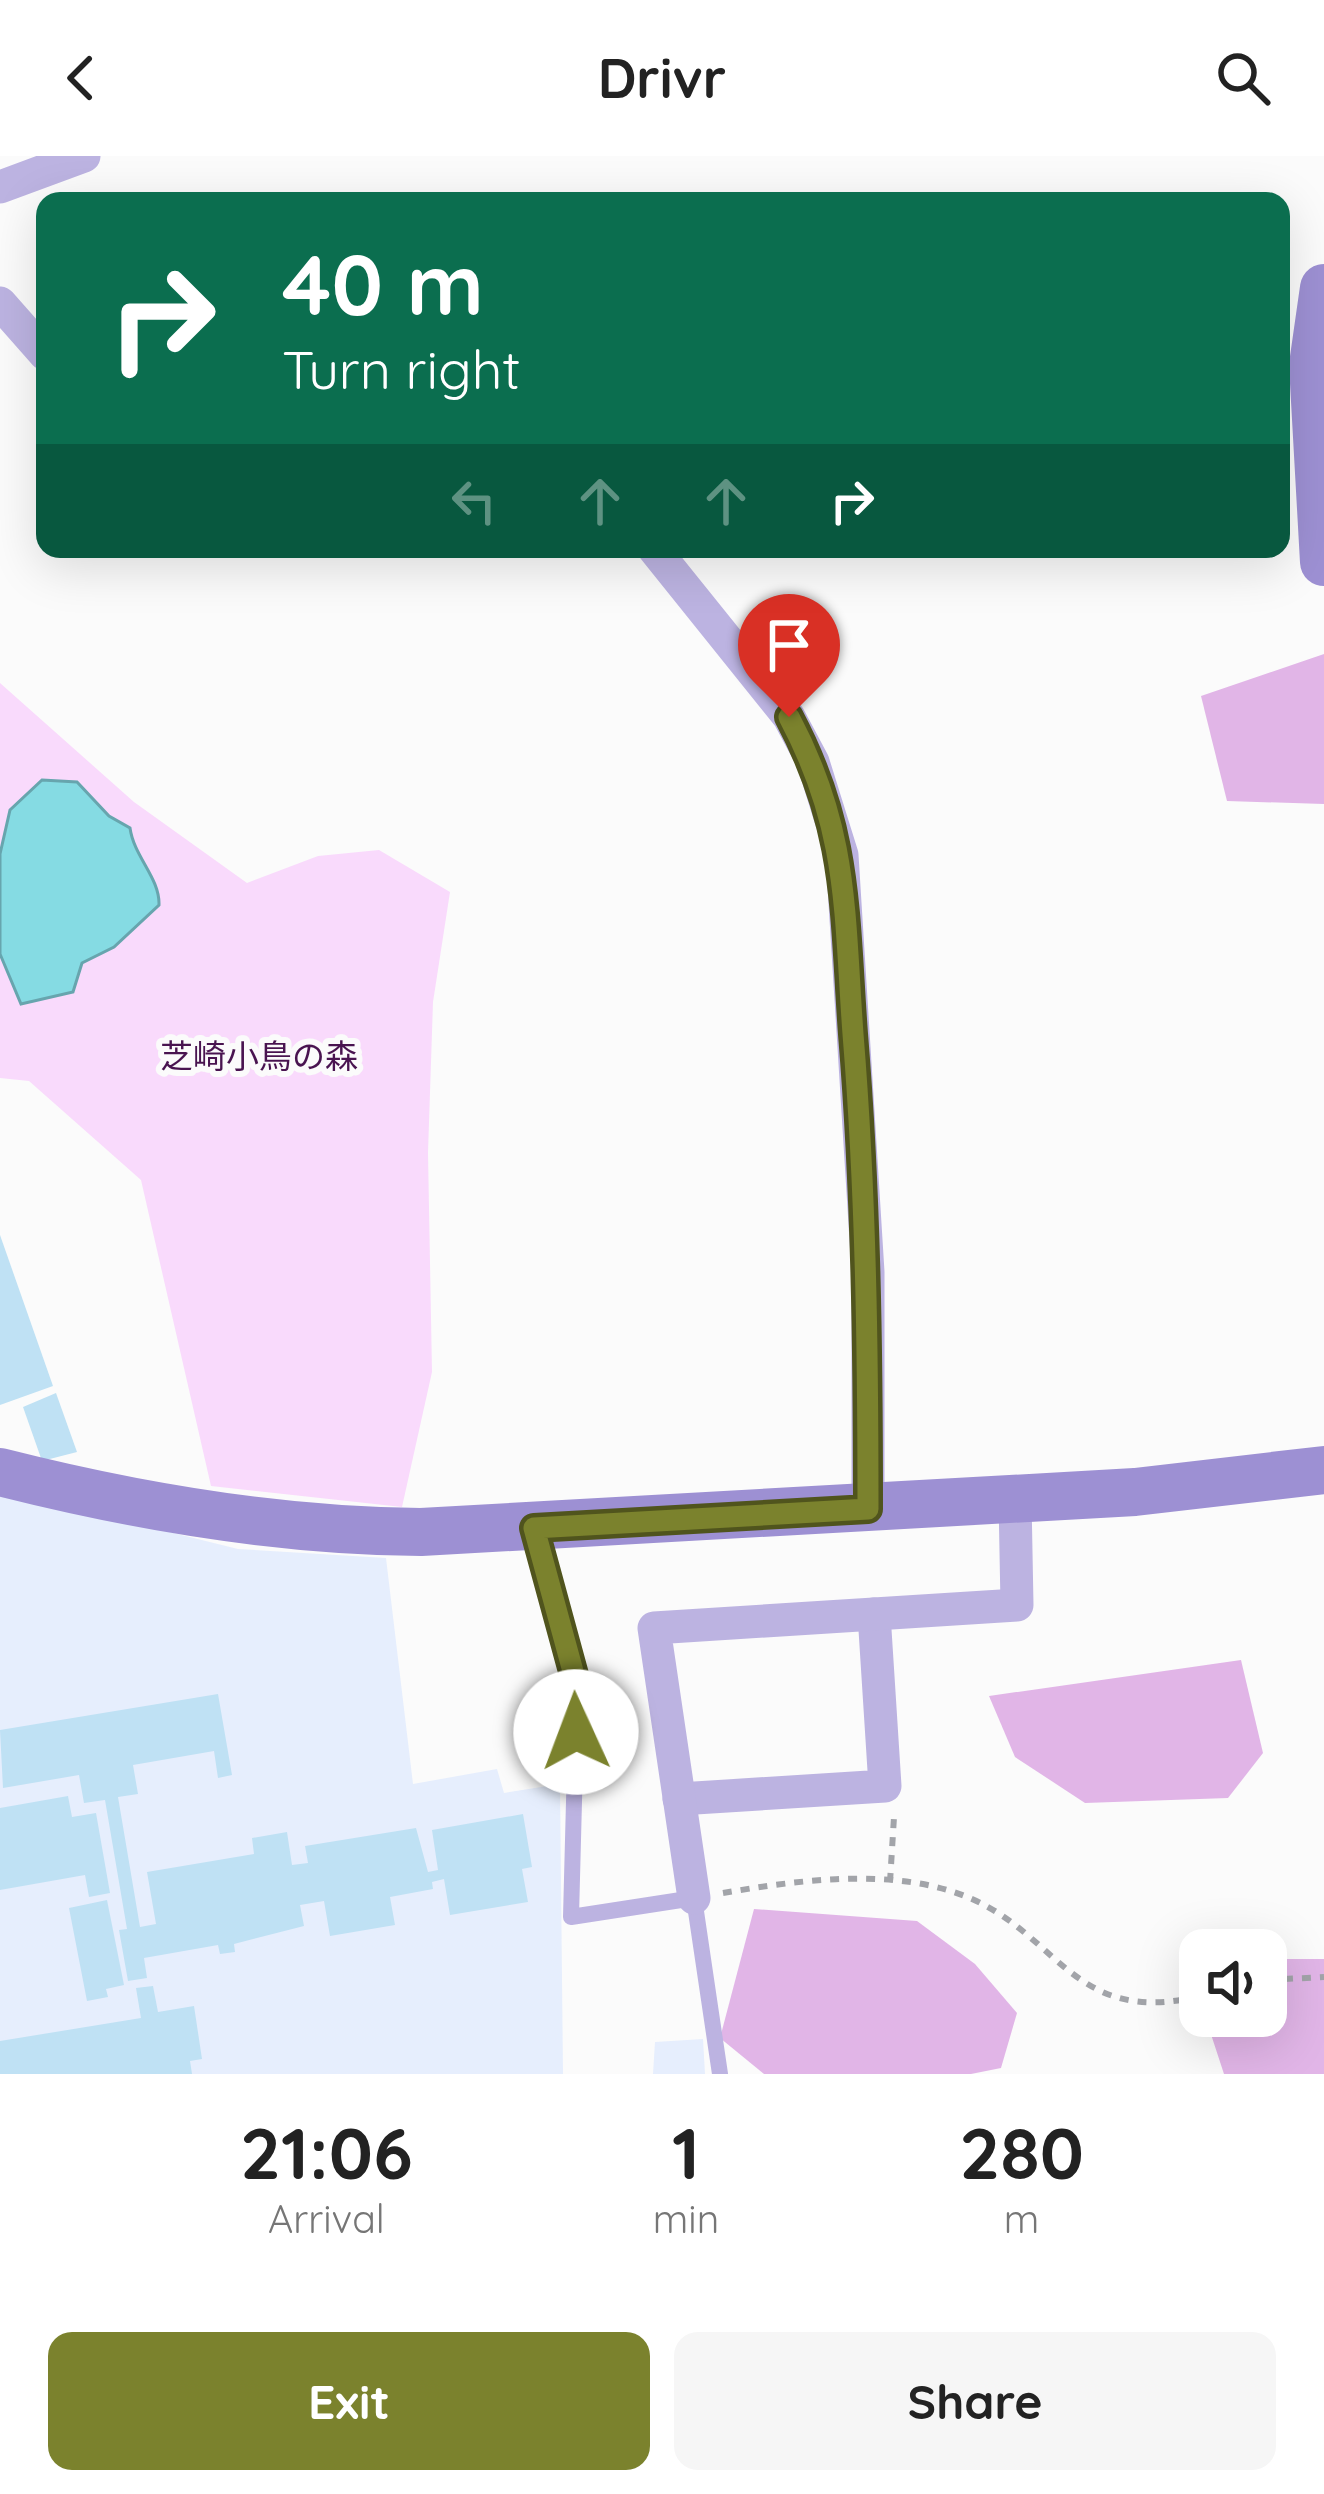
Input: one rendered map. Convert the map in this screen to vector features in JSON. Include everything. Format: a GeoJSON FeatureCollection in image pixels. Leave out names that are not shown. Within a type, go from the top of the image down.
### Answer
{"type":"FeatureCollection","features":[{"type":"Feature","properties":{"kind":"street"},"geometry":{"type":"LineString","coordinates":[[0,188],[84,156]]}},
{"type":"Feature","properties":{"kind":"street"},"geometry":{"type":"LineString","coordinates":[[1324,288],[1319,366],[1324,562]]}},
{"type":"Feature","properties":{"kind":"street"},"geometry":{"type":"LineString","coordinates":[[0,303],[36,344]]}},
{"type":"Feature","properties":{"kind":"street"},"geometry":{"type":"LineString","coordinates":[[661,558],[789,717],[813,762],[842,855],[868,1272],[868,1509]]}},
{"type":"Feature","properties":{"kind":"street"},"geometry":{"type":"LineString","coordinates":[[0,1472],[127,1502],[320,1528],[534,1528],[1190,1487],[1324,1470]]}},
{"type":"Feature","properties":{"kind":"street"},"geometry":{"type":"LineString","coordinates":[[694,1898],[654,1628],[1018,1605],[1015,1499]]}},
{"type":"Feature","properties":{"kind":"street"},"geometry":{"type":"LineString","coordinates":[[679,1799],[885,1786],[874,1614]]}},
{"type":"Feature","properties":{"kind":"lane"},"geometry":{"type":"LineString","coordinates":[[534,1528],[577,1686],[571,1917],[694,1898],[720,2074]]}},
{"type":"Feature","properties":{"kind":"path"},"geometry":{"type":"LineString","coordinates":[[885,1786],[895,1804],[890,1883]]}},
{"type":"Feature","properties":{"kind":"path"},"geometry":{"type":"LineString","coordinates":[[694,1898],[819,1881],[890,1883],[969,1897],[1053,1963],[1107,1995],[1146,2001],[1179,1998]]}},
{"type":"Feature","properties":{"kind":"path"},"geometry":{"type":"LineString","coordinates":[[1287,1979],[1324,1977]]}},
{"type":"Feature","properties":{"kind":"shaded area"},"geometry":{"type":"Polygon","coordinates":[[[1324,654],[1324,804],[1227,801],[1201,696],[1324,654]]]}},
{"type":"Feature","properties":{"kind":"shaded area"},"geometry":{"type":"Polygon","coordinates":[[[0,1490],[238,1549],[386,1558],[413,1784],[497,1769],[504,1793],[560,1784],[563,2074],[0,2074],[0,1490]]]}},
{"type":"Feature","properties":{"kind":"shaded area"},"geometry":{"type":"Polygon","coordinates":[[[1241,1660],[1263,1753],[1228,1798],[1085,1803],[1015,1757],[989,1696],[1241,1660]]]}},
{"type":"Feature","properties":{"kind":"shaded area"},"geometry":{"type":"Polygon","coordinates":[[[754,1909],[917,1921],[975,1964],[1017,2013],[1001,2068],[971,2074],[764,2074],[720,2038],[754,1909]]]}},
{"type":"Feature","properties":{"kind":"shaded area"},"geometry":{"type":"Polygon","coordinates":[[[1287,1959],[1324,1959],[1324,2074],[1224,2074],[1212,2037],[1287,2037],[1287,1959]]]}},
{"type":"Feature","properties":{"kind":"shaded area"},"geometry":{"type":"Polygon","coordinates":[[[703,2039],[705,2074],[653,2074],[655,2042],[703,2039]]]}},
{"type":"Feature","properties":{"kind":"green space","name":"芝崎小鳥の森"},"geometry":{"type":"Polygon","coordinates":[[[0,683],[134,802],[247,883],[318,856],[379,850],[450,892],[433,1002],[428,1153],[432,1372],[402,1507],[211,1486],[141,1180],[29,1081],[0,1078],[0,683]]]}},
{"type":"Feature","properties":{"kind":"water"},"geometry":{"type":"Polygon","coordinates":[[[42,780],[77,782],[109,816],[130,828],[159,905],[114,947],[82,963],[73,992],[21,1004],[0,954],[0,854],[10,810],[42,780]]]}},
{"type":"Feature","properties":{"kind":"building"},"geometry":{"type":"Polygon","coordinates":[[[0,1235],[53,1386],[0,1405],[0,1235]]]}},
{"type":"Feature","properties":{"kind":"building"},"geometry":{"type":"Polygon","coordinates":[[[56,1393],[77,1452],[42,1461],[23,1407],[56,1393]]]}},
{"type":"Feature","properties":{"kind":"building"},"geometry":{"type":"Polygon","coordinates":[[[218,1694],[232,1775],[218,1778],[214,1751],[133,1765],[138,1794],[118,1797],[140,1927],[156,1924],[147,1872],[254,1854],[252,1838],[287,1832],[292,1865],[308,1863],[305,1846],[416,1828],[428,1872],[438,1870],[432,1830],[523,1814],[532,1867],[522,1869],[528,1902],[450,1915],[444,1879],[432,1882],[433,1889],[390,1897],[395,1925],[330,1936],[324,1901],[300,1905],[304,1926],[234,1944],[235,1952],[220,1954],[218,1945],[144,1958],[147,1978],[128,1981],[119,1930],[127,1929],[105,1800],[84,1803],[79,1775],[3,1788],[0,1730],[218,1694]]]}},
{"type":"Feature","properties":{"kind":"building"},"geometry":{"type":"Polygon","coordinates":[[[68,1796],[72,1817],[96,1813],[110,1893],[89,1897],[85,1875],[0,1890],[0,1808],[68,1796]]]}},
{"type":"Feature","properties":{"kind":"building"},"geometry":{"type":"Polygon","coordinates":[[[107,1900],[124,1985],[106,1989],[108,1997],[87,2001],[69,1908],[107,1900]]]}},
{"type":"Feature","properties":{"kind":"building"},"geometry":{"type":"Polygon","coordinates":[[[153,1986],[158,2012],[194,2006],[202,2059],[190,2061],[192,2074],[0,2074],[0,2041],[141,2018],[136,1988],[153,1986]]]}},
{"type":"Feature","properties":{"kind":"route"},"geometry":{"type":"LineString","coordinates":[[576,1732],[577,1686],[534,1528],[868,1509],[868,1272],[842,855],[813,762],[789,717]]}}]}
